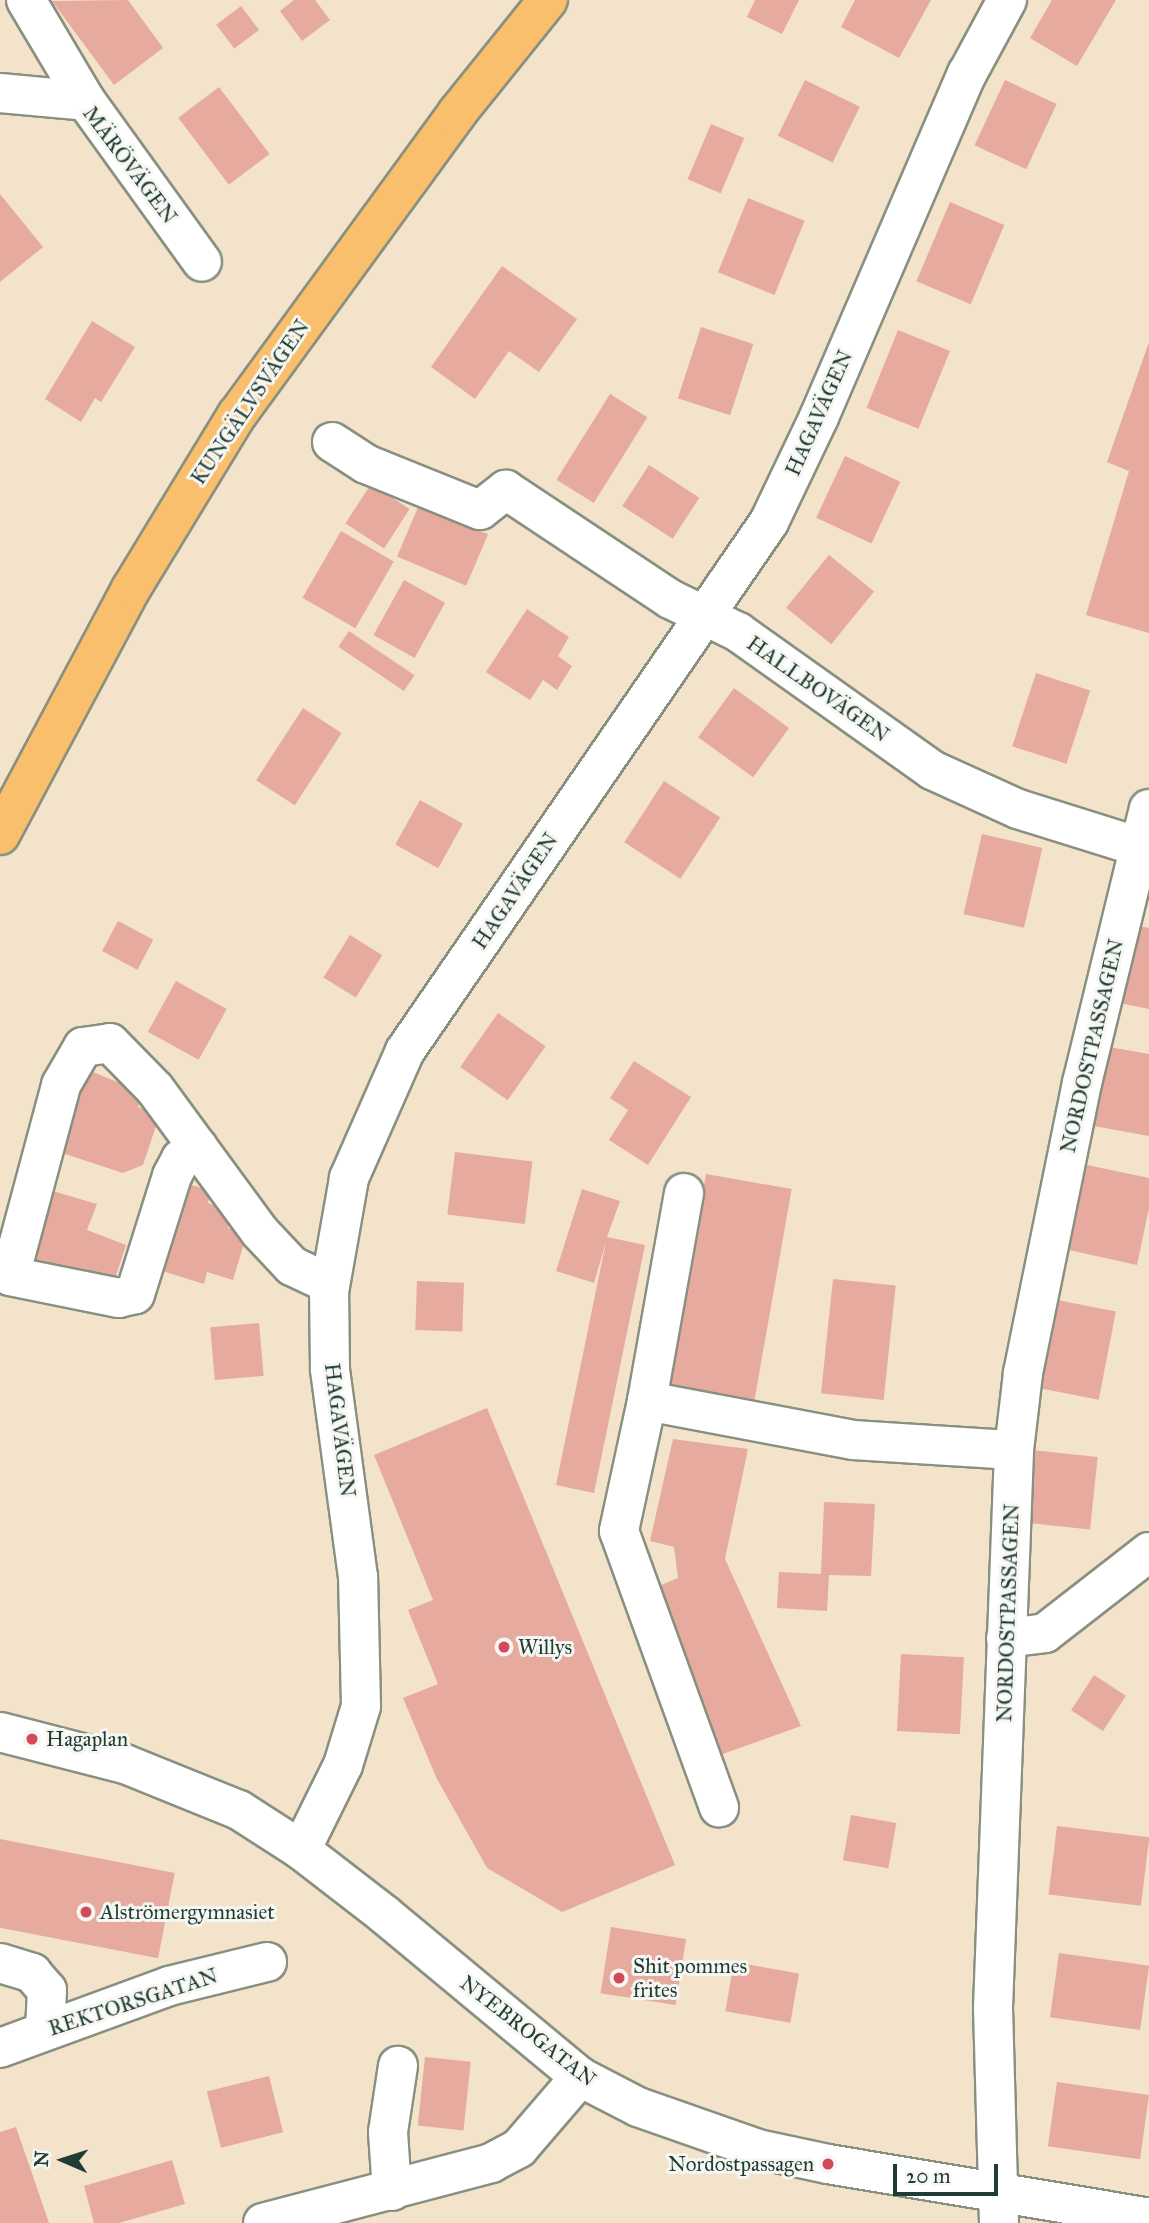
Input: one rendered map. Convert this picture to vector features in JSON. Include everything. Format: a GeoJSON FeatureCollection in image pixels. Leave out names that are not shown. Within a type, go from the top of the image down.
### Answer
{"type":"FeatureCollection","features":[{"type":"Feature","properties":{"kind":"main road","name":"KUNGÄLVSVÄGEN"},"geometry":{"type":"LineString","coordinates":[[0,835],[131,590],[237,415],[457,113],[548,0]]}},
{"type":"Feature","properties":{"kind":"street"},"geometry":{"type":"LineString","coordinates":[[26,0],[86,101]]}},
{"type":"Feature","properties":{"kind":"street","name":"HAGAVÄGEN"},"geometry":{"type":"LineString","coordinates":[[301,1850],[343,1765],[360,1706],[358,1577],[330,1369],[330,1284],[349,1178],[405,1051],[769,522],[820,417],[967,74],[1007,0]]}},
{"type":"Feature","properties":{"kind":"street","name":"MÄRÖVÄGEN"},"geometry":{"type":"LineString","coordinates":[[0,93],[86,101],[201,262]]}},
{"type":"Feature","properties":{"kind":"street","name":"HALLBOVÄGEN"},"geometry":{"type":"LineString","coordinates":[[332,442],[366,464],[480,510],[506,490],[702,618],[738,632],[932,770],[1018,809],[1143,849]]}},
{"type":"Feature","properties":{"kind":"street","name":"NORDOSTPASSAGEN"},"geometry":{"type":"LineString","coordinates":[[999,2210],[993,2034],[1014,1450],[1038,1298],[1143,849],[1149,809]]}},
{"type":"Feature","properties":{"kind":"street"},"geometry":{"type":"LineString","coordinates":[[198,1147],[181,1159],[172,1175],[135,1294],[119,1298],[10,1276],[61,1085],[83,1047],[110,1043],[155,1088],[198,1147],[260,1233],[292,1266],[330,1284]]}},
{"type":"Feature","properties":{"kind":"street"},"geometry":{"type":"LineString","coordinates":[[684,1193],[647,1401],[619,1531],[719,1808]]}},
{"type":"Feature","properties":{"kind":"street"},"geometry":{"type":"LineString","coordinates":[[647,1401],[853,1440],[1014,1450]]}},
{"type":"Feature","properties":{"kind":"street"},"geometry":{"type":"LineString","coordinates":[[1006,1638],[1045,1633],[1149,1552]]}},
{"type":"Feature","properties":{"kind":"street","name":"NYEBROGATAN"},"geometry":{"type":"LineString","coordinates":[[0,1732],[174,1781],[239,1810],[301,1850],[580,2077],[638,2107],[758,2148],[999,2210],[1149,2218]]}},
{"type":"Feature","properties":{"kind":"street","name":"REKTORSGATAN"},"geometry":{"type":"LineString","coordinates":[[0,2048],[169,1986],[267,1962]]}},
{"type":"Feature","properties":{"kind":"street"},"geometry":{"type":"LineString","coordinates":[[0,1963],[32,1973],[47,1990],[45,2030]]}},
{"type":"Feature","properties":{"kind":"street"},"geometry":{"type":"LineString","coordinates":[[392,2191],[388,2132],[398,2066]]}},
{"type":"Feature","properties":{"kind":"street"},"geometry":{"type":"LineString","coordinates":[[263,2223],[482,2166],[519,2148],[580,2077]]}},
{"type":"Feature","properties":{"kind":"building"},"geometry":{"type":"Polygon","coordinates":[[[128,0],[163,48],[114,85],[52,1],[128,0]]]}},
{"type":"Feature","properties":{"kind":"building"},"geometry":{"type":"Polygon","coordinates":[[[294,0],[315,0],[330,20],[302,41],[280,11],[294,0]]]}},
{"type":"Feature","properties":{"kind":"building"},"geometry":{"type":"Polygon","coordinates":[[[755,0],[799,0],[782,34],[747,17],[755,0]]]}},
{"type":"Feature","properties":{"kind":"building"},"geometry":{"type":"Polygon","coordinates":[[[855,0],[931,0],[899,58],[841,27],[855,0]]]}},
{"type":"Feature","properties":{"kind":"building"},"geometry":{"type":"Polygon","coordinates":[[[1052,0],[1116,0],[1077,66],[1030,38],[1052,0]]]}},
{"type":"Feature","properties":{"kind":"building"},"geometry":{"type":"Polygon","coordinates":[[[241,6],[259,30],[234,49],[216,25],[241,6]]]}},
{"type":"Feature","properties":{"kind":"building"},"geometry":{"type":"Polygon","coordinates":[[[805,80],[860,107],[833,162],[778,136],[805,80]]]}},
{"type":"Feature","properties":{"kind":"building"},"geometry":{"type":"Polygon","coordinates":[[[1005,80],[1057,104],[1026,169],[975,145],[1005,80]]]}},
{"type":"Feature","properties":{"kind":"building"},"geometry":{"type":"Polygon","coordinates":[[[219,87],[270,154],[229,185],[178,118],[219,87]]]}},
{"type":"Feature","properties":{"kind":"building"},"geometry":{"type":"Polygon","coordinates":[[[711,124],[744,138],[721,193],[688,179],[711,124]]]}},
{"type":"Feature","properties":{"kind":"building"},"geometry":{"type":"Polygon","coordinates":[[[0,194],[43,247],[0,282],[0,194]]]}},
{"type":"Feature","properties":{"kind":"building"},"geometry":{"type":"Polygon","coordinates":[[[748,198],[805,221],[775,295],[718,272],[748,198]]]}},
{"type":"Feature","properties":{"kind":"building"},"geometry":{"type":"Polygon","coordinates":[[[950,202],[1004,225],[971,304],[916,281],[950,202]]]}},
{"type":"Feature","properties":{"kind":"building"},"geometry":{"type":"Polygon","coordinates":[[[502,266],[577,319],[539,372],[509,351],[475,399],[431,367],[502,266]]]}},
{"type":"Feature","properties":{"kind":"building"},"geometry":{"type":"Polygon","coordinates":[[[92,321],[135,347],[101,402],[95,398],[81,422],[45,399],[92,321]]]}},
{"type":"Feature","properties":{"kind":"building"},"geometry":{"type":"Polygon","coordinates":[[[701,327],[753,344],[730,415],[678,398],[701,327]]]}},
{"type":"Feature","properties":{"kind":"building"},"geometry":{"type":"Polygon","coordinates":[[[898,330],[950,351],[918,429],[867,408],[898,330]]]}},
{"type":"Feature","properties":{"kind":"building"},"geometry":{"type":"Polygon","coordinates":[[[1149,342],[1149,633],[1086,615],[1129,471],[1107,462],[1149,342]]]}},
{"type":"Feature","properties":{"kind":"building"},"geometry":{"type":"Polygon","coordinates":[[[610,394],[647,417],[594,503],[556,480],[610,394]]]}},
{"type":"Feature","properties":{"kind":"building"},"geometry":{"type":"Polygon","coordinates":[[[845,456],[900,482],[872,543],[816,518],[845,456]]]}},
{"type":"Feature","properties":{"kind":"building"},"geometry":{"type":"Polygon","coordinates":[[[649,465],[699,498],[673,539],[622,506],[649,465]]]}},
{"type":"Feature","properties":{"kind":"building"},"geometry":{"type":"Polygon","coordinates":[[[371,484],[410,509],[384,548],[345,523],[371,484]]]}},
{"type":"Feature","properties":{"kind":"building"},"geometry":{"type":"Polygon","coordinates":[[[419,505],[488,534],[466,586],[397,557],[419,505]]]}},
{"type":"Feature","properties":{"kind":"building"},"geometry":{"type":"Polygon","coordinates":[[[341,531],[394,562],[355,628],[302,598],[341,531]]]}},
{"type":"Feature","properties":{"kind":"building"},"geometry":{"type":"Polygon","coordinates":[[[829,555],[874,592],[831,644],[786,608],[829,555]]]}},
{"type":"Feature","properties":{"kind":"building"},"geometry":{"type":"Polygon","coordinates":[[[404,580],[445,603],[415,658],[373,635],[404,580]]]}},
{"type":"Feature","properties":{"kind":"building"},"geometry":{"type":"Polygon","coordinates":[[[527,609],[569,637],[558,656],[572,666],[557,690],[543,680],[530,700],[486,672],[527,609]]]}},
{"type":"Feature","properties":{"kind":"building"},"geometry":{"type":"Polygon","coordinates":[[[349,631],[414,675],[404,691],[338,647],[349,631]]]}},
{"type":"Feature","properties":{"kind":"building"},"geometry":{"type":"Polygon","coordinates":[[[1036,673],[1090,691],[1066,764],[1012,746],[1036,673]]]}},
{"type":"Feature","properties":{"kind":"building"},"geometry":{"type":"Polygon","coordinates":[[[734,688],[789,728],[753,777],[698,737],[734,688]]]}},
{"type":"Feature","properties":{"kind":"building"},"geometry":{"type":"Polygon","coordinates":[[[303,708],[342,733],[295,805],[256,780],[303,708]]]}},
{"type":"Feature","properties":{"kind":"building"},"geometry":{"type":"Polygon","coordinates":[[[664,781],[720,817],[680,879],[624,842],[664,781]]]}},
{"type":"Feature","properties":{"kind":"building"},"geometry":{"type":"Polygon","coordinates":[[[420,800],[463,824],[438,868],[395,845],[420,800]]]}},
{"type":"Feature","properties":{"kind":"building"},"geometry":{"type":"Polygon","coordinates":[[[982,834],[1042,848],[1024,928],[964,914],[982,834]]]}},
{"type":"Feature","properties":{"kind":"building"},"geometry":{"type":"Polygon","coordinates":[[[118,921],[153,940],[137,970],[102,951],[118,921]]]}},
{"type":"Feature","properties":{"kind":"building"},"geometry":{"type":"Polygon","coordinates":[[[1135,925],[1149,928],[1149,1009],[1120,1003],[1135,925]]]}},
{"type":"Feature","properties":{"kind":"building"},"geometry":{"type":"Polygon","coordinates":[[[350,935],[382,955],[356,998],[324,977],[350,935]]]}},
{"type":"Feature","properties":{"kind":"building"},"geometry":{"type":"Polygon","coordinates":[[[176,981],[227,1009],[199,1060],[148,1032],[176,981]]]}},
{"type":"Feature","properties":{"kind":"building"},"geometry":{"type":"Polygon","coordinates":[[[498,1013],[546,1046],[508,1100],[460,1067],[498,1013]]]}},
{"type":"Feature","properties":{"kind":"building"},"geometry":{"type":"Polygon","coordinates":[[[1109,1047],[1149,1054],[1149,1136],[1094,1126],[1109,1047]]]}},
{"type":"Feature","properties":{"kind":"building"},"geometry":{"type":"Polygon","coordinates":[[[634,1061],[691,1097],[648,1165],[609,1140],[628,1110],[610,1098],[634,1061]]]}},
{"type":"Feature","properties":{"kind":"building"},"geometry":{"type":"Polygon","coordinates":[[[88,1070],[144,1093],[138,1107],[160,1114],[143,1165],[123,1173],[56,1151],[88,1070]]]}},
{"type":"Feature","properties":{"kind":"building"},"geometry":{"type":"Polygon","coordinates":[[[455,1152],[532,1162],[525,1224],[447,1215],[455,1152]]]}},
{"type":"Feature","properties":{"kind":"building"},"geometry":{"type":"Polygon","coordinates":[[[1087,1165],[1149,1178],[1149,1208],[1137,1265],[1069,1250],[1087,1165]]]}},
{"type":"Feature","properties":{"kind":"building"},"geometry":{"type":"Polygon","coordinates":[[[706,1174],[792,1189],[754,1403],[668,1388],[706,1174]]]}},
{"type":"Feature","properties":{"kind":"building"},"geometry":{"type":"Polygon","coordinates":[[[186,1183],[211,1191],[208,1203],[233,1211],[228,1228],[247,1233],[233,1280],[207,1272],[204,1284],[156,1269],[186,1183]]]}},
{"type":"Feature","properties":{"kind":"building"},"geometry":{"type":"Polygon","coordinates":[[[46,1189],[97,1204],[87,1230],[126,1245],[111,1291],[22,1266],[46,1189]]]}},
{"type":"Feature","properties":{"kind":"building"},"geometry":{"type":"Polygon","coordinates":[[[582,1189],[620,1201],[607,1237],[645,1245],[594,1493],[556,1485],[606,1242],[594,1283],[556,1271],[582,1189]]]}},
{"type":"Feature","properties":{"kind":"building"},"geometry":{"type":"Polygon","coordinates":[[[833,1279],[896,1286],[884,1400],[821,1393],[833,1279]]]}},
{"type":"Feature","properties":{"kind":"building"},"geometry":{"type":"Polygon","coordinates":[[[417,1281],[464,1283],[462,1332],[415,1330],[417,1281]]]}},
{"type":"Feature","properties":{"kind":"building"},"geometry":{"type":"Polygon","coordinates":[[[1057,1300],[1116,1311],[1099,1400],[1040,1388],[1057,1300]]]}},
{"type":"Feature","properties":{"kind":"building"},"geometry":{"type":"Polygon","coordinates":[[[259,1323],[264,1376],[215,1380],[210,1327],[259,1323]]]}},
{"type":"Feature","properties":{"kind":"building","name":"Willys"},"geometry":{"type":"Polygon","coordinates":[[[487,1408],[675,1865],[562,1912],[487,1868],[436,1777],[403,1698],[438,1684],[408,1610],[433,1600],[374,1455],[487,1408]]]}},
{"type":"Feature","properties":{"kind":"building"},"geometry":{"type":"Polygon","coordinates":[[[673,1439],[748,1449],[725,1559],[801,1726],[720,1755],[654,1588],[678,1578],[674,1547],[650,1541],[673,1439]]]}},
{"type":"Feature","properties":{"kind":"building"},"geometry":{"type":"Polygon","coordinates":[[[1032,1450],[1098,1457],[1090,1529],[1024,1523],[1032,1450]]]}},
{"type":"Feature","properties":{"kind":"building"},"geometry":{"type":"Polygon","coordinates":[[[824,1502],[875,1504],[871,1576],[829,1575],[827,1611],[777,1608],[779,1572],[821,1574],[824,1502]]]}},
{"type":"Feature","properties":{"kind":"building"},"geometry":{"type":"Polygon","coordinates":[[[901,1654],[964,1657],[960,1734],[897,1731],[901,1654]]]}},
{"type":"Feature","properties":{"kind":"building"},"geometry":{"type":"Polygon","coordinates":[[[1094,1675],[1126,1696],[1103,1731],[1071,1710],[1094,1675]]]}},
{"type":"Feature","properties":{"kind":"building"},"geometry":{"type":"Polygon","coordinates":[[[851,1815],[896,1823],[888,1868],[843,1860],[851,1815]]]}},
{"type":"Feature","properties":{"kind":"building"},"geometry":{"type":"Polygon","coordinates":[[[1057,1826],[1149,1837],[1141,1906],[1049,1894],[1057,1826]]]}},
{"type":"Feature","properties":{"kind":"building","name":"Alströmergymnasiet"},"geometry":{"type":"Polygon","coordinates":[[[0,1839],[175,1873],[158,1958],[0,1928],[0,1839]]]}},
{"type":"Feature","properties":{"kind":"building"},"geometry":{"type":"Polygon","coordinates":[[[611,1927],[686,1939],[676,2005],[601,1993],[611,1927]]]}},
{"type":"Feature","properties":{"kind":"building"},"geometry":{"type":"Polygon","coordinates":[[[1059,1953],[1149,1966],[1140,2030],[1050,2017],[1059,1953]]]}},
{"type":"Feature","properties":{"kind":"building"},"geometry":{"type":"Polygon","coordinates":[[[734,1962],[799,1973],[790,2023],[725,2011],[734,1962]]]}},
{"type":"Feature","properties":{"kind":"building"},"geometry":{"type":"Polygon","coordinates":[[[425,2057],[471,2062],[464,2130],[418,2126],[425,2057]]]}},
{"type":"Feature","properties":{"kind":"building"},"geometry":{"type":"Polygon","coordinates":[[[269,2076],[283,2132],[221,2148],[207,2091],[269,2076]]]}},
{"type":"Feature","properties":{"kind":"building"},"geometry":{"type":"Polygon","coordinates":[[[1057,2082],[1149,2095],[1140,2159],[1048,2146],[1057,2082]]]}},
{"type":"Feature","properties":{"kind":"building"},"geometry":{"type":"Polygon","coordinates":[[[16,2127],[49,2223],[0,2223],[0,2132],[16,2127]]]}},
{"type":"Feature","properties":{"kind":"building"},"geometry":{"type":"Polygon","coordinates":[[[172,2160],[185,2204],[119,2223],[94,2223],[84,2186],[172,2160]]]}},
{"type":"Feature","properties":{"kind":"place","name":"Willys"},"geometry":{"type":"Point","coordinates":[504,1647]}},
{"type":"Feature","properties":{"kind":"place","name":"Hagaplan"},"geometry":{"type":"Point","coordinates":[32,1739]}},
{"type":"Feature","properties":{"kind":"place","name":"Alströmergymnasiet"},"geometry":{"type":"Point","coordinates":[86,1912]}},
{"type":"Feature","properties":{"kind":"place","name":"Shit pommes frites"},"geometry":{"type":"Point","coordinates":[619,1978]}},
{"type":"Feature","properties":{"kind":"place","name":"Nordostpassagen"},"geometry":{"type":"Point","coordinates":[828,2164]}}]}
